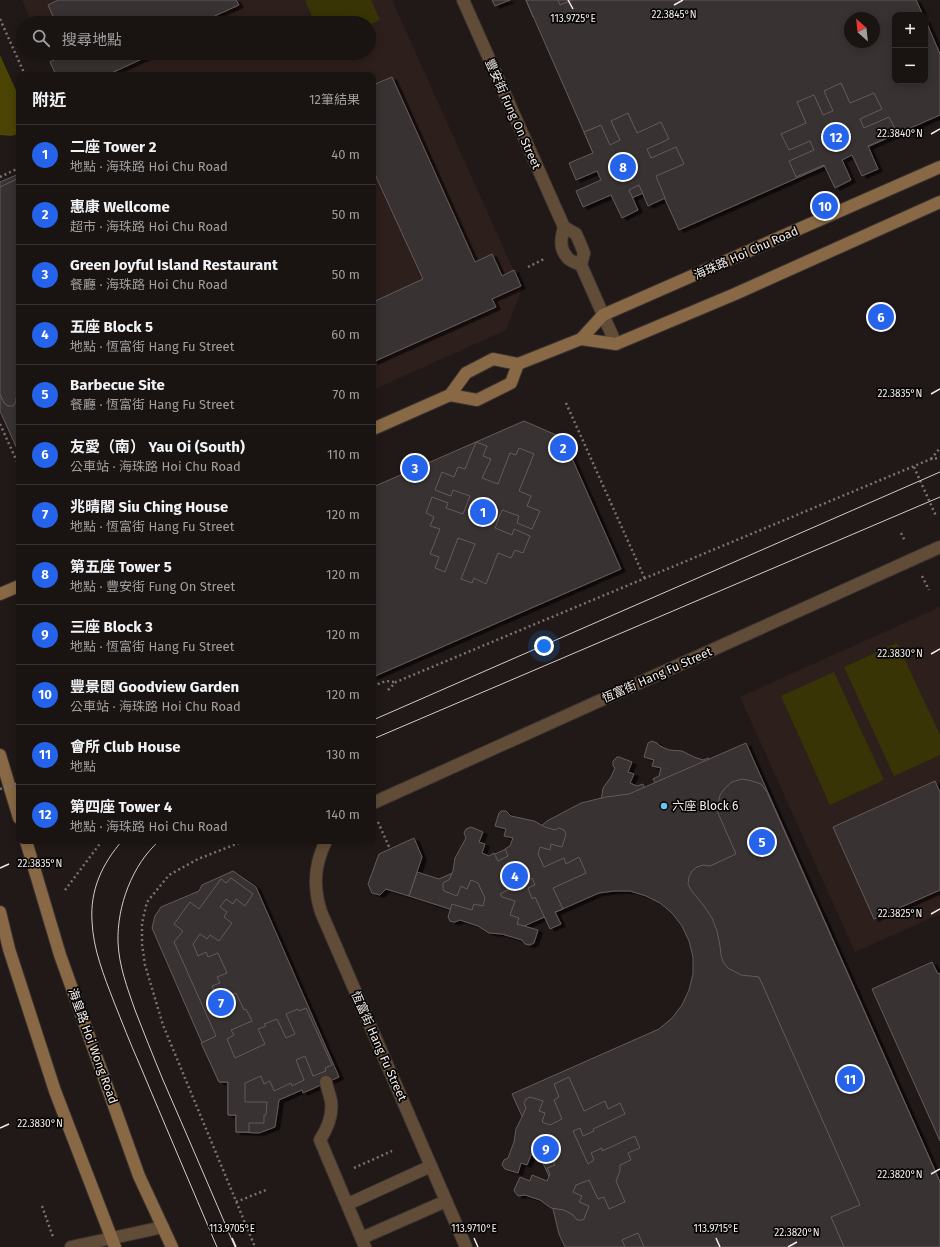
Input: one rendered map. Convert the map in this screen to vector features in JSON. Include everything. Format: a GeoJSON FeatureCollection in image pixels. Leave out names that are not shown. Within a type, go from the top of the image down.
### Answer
{"type":"FeatureCollection","features":[{"type":"Feature","properties":{"kind":"street","name":"豐安街 Fung On Street"},"geometry":{"type":"LineString","coordinates":[[463,0],[564,227],[576,234],[584,253],[581,265],[616,344]]}},
{"type":"Feature","properties":{"kind":"street","name":"海珠路 Hoi Chu Road"},"geometry":{"type":"LineString","coordinates":[[518,364],[581,339],[603,316],[940,167]]}},
{"type":"Feature","properties":{"kind":"street"},"geometry":{"type":"LineString","coordinates":[[616,344],[735,294],[940,202]]}},
{"type":"Feature","properties":{"kind":"street"},"geometry":{"type":"LineString","coordinates":[[564,227],[560,242],[563,250],[567,258],[581,265]]}},
{"type":"Feature","properties":{"kind":"street","name":"海珠路 Hoi Chu Road"},"geometry":{"type":"LineString","coordinates":[[581,339],[616,344]]}},
{"type":"Feature","properties":{"kind":"street"},"geometry":{"type":"LineString","coordinates":[[376,428],[450,395],[466,374],[493,359],[518,364],[511,384],[478,400],[450,395]]}},
{"type":"Feature","properties":{"kind":"street","name":"恆富街 Hang Fu Street"},"geometry":{"type":"LineString","coordinates":[[376,802],[940,547]]}},
{"type":"Feature","properties":{"kind":"street"},"geometry":{"type":"LineString","coordinates":[[0,594],[16,587]]}},
{"type":"Feature","properties":{"kind":"street"},"geometry":{"type":"LineString","coordinates":[[0,755],[16,808]]}},
{"type":"Feature","properties":{"kind":"street","name":"海皇路 Hoi Wong Road"},"geometry":{"type":"LineString","coordinates":[[27,844],[60,955],[139,1176],[172,1247]]}},
{"type":"Feature","properties":{"kind":"street","name":"恆富街 Hang Fu Street"},"geometry":{"type":"LineString","coordinates":[[325,844],[317,862],[315,875],[317,900],[321,912],[466,1247]]}},
{"type":"Feature","properties":{"kind":"street"},"geometry":{"type":"LineString","coordinates":[[0,912],[9,949],[55,1091],[113,1242]]}},
{"type":"Feature","properties":{"kind":"street"},"geometry":{"type":"LineString","coordinates":[[326,1082],[331,1101],[330,1118],[325,1133],[320,1140],[364,1243],[446,1201]]}},
{"type":"Feature","properties":{"kind":"street"},"geometry":{"type":"LineString","coordinates":[[348,1204],[431,1166]]}},
{"type":"Feature","properties":{"kind":"street"},"geometry":{"type":"LineString","coordinates":[[71,1247],[113,1242],[163,1227]]}},
{"type":"Feature","properties":{"kind":"path"},"geometry":{"type":"LineString","coordinates":[[0,19],[16,55]]}},
{"type":"Feature","properties":{"kind":"path"},"geometry":{"type":"LineString","coordinates":[[18,60],[24,72]]}},
{"type":"Feature","properties":{"kind":"path"},"geometry":{"type":"LineString","coordinates":[[0,177],[16,169]]}},
{"type":"Feature","properties":{"kind":"path"},"geometry":{"type":"LineString","coordinates":[[566,403],[645,579]]}},
{"type":"Feature","properties":{"kind":"path"},"geometry":{"type":"LineString","coordinates":[[0,424],[16,459]]}},
{"type":"Feature","properties":{"kind":"path"},"geometry":{"type":"LineString","coordinates":[[931,459],[940,448]]}},
{"type":"Feature","properties":{"kind":"path"},"geometry":{"type":"LineString","coordinates":[[388,690],[396,682],[931,459],[940,458]]}},
{"type":"Feature","properties":{"kind":"path"},"geometry":{"type":"LineString","coordinates":[[914,467],[936,516]]}},
{"type":"Feature","properties":{"kind":"path"},"geometry":{"type":"LineString","coordinates":[[376,685],[386,681],[396,682]]}},
{"type":"Feature","properties":{"kind":"path"},"geometry":{"type":"LineString","coordinates":[[0,789],[16,784]]}},
{"type":"Feature","properties":{"kind":"path"},"geometry":{"type":"LineString","coordinates":[[376,816],[390,849]]}},
{"type":"Feature","properties":{"kind":"path"},"geometry":{"type":"LineString","coordinates":[[64,890],[100,844]]}},
{"type":"Feature","properties":{"kind":"path"},"geometry":{"type":"LineString","coordinates":[[236,844],[198,859],[169,875],[147,902],[142,923],[142,944],[145,965],[164,1025],[255,1247]]}},
{"type":"Feature","properties":{"kind":"path"},"geometry":{"type":"LineString","coordinates":[[336,1176],[392,1151]]}},
{"type":"Feature","properties":{"kind":"path"},"geometry":{"type":"LineString","coordinates":[[236,1202],[266,1190]]}},
{"type":"Feature","properties":{"kind":"path"},"geometry":{"type":"LineString","coordinates":[[42,1206],[54,1240]]}},
{"type":"Feature","properties":{"kind":"shaded area"},"geometry":{"type":"Polygon","coordinates":[[[22,0],[392,0],[522,289],[506,330],[376,389],[376,72],[55,72],[49,60],[376,60],[376,16],[29,16],[22,0]]]}},
{"type":"Feature","properties":{"kind":"shaded area"},"geometry":{"type":"Polygon","coordinates":[[[305,0],[371,0],[380,20],[376,22],[376,16],[312,16],[305,0]]]}},
{"type":"Feature","properties":{"kind":"shaded area"},"geometry":{"type":"Polygon","coordinates":[[[0,55],[16,90],[16,135],[0,135],[0,55]]]}},
{"type":"Feature","properties":{"kind":"shaded area"},"geometry":{"type":"Polygon","coordinates":[[[940,607],[940,914],[855,952],[740,697],[940,607]]]}},
{"type":"Feature","properties":{"kind":"shaded area"},"geometry":{"type":"Polygon","coordinates":[[[897,643],[940,735],[940,755],[894,776],[844,667],[897,643]]]}},
{"type":"Feature","properties":{"kind":"shaded area"},"geometry":{"type":"Polygon","coordinates":[[[834,672],[884,780],[830,805],[781,696],[834,672]]]}},
{"type":"Feature","properties":{"kind":"building"},"geometry":{"type":"Polygon","coordinates":[[[58,0],[236,0],[239,5],[215,16],[53,16],[48,5],[58,0]]]}},
{"type":"Feature","properties":{"kind":"building"},"geometry":{"type":"Polygon","coordinates":[[[492,0],[510,0],[495,6],[492,0]]]}},
{"type":"Feature","properties":{"kind":"building"},"geometry":{"type":"Polygon","coordinates":[[[526,0],[546,0],[550,9],[533,17],[526,0]]]}},
{"type":"Feature","properties":{"kind":"building"},"geometry":{"type":"Polygon","coordinates":[[[526,0],[916,0],[922,12],[892,12],[892,84],[928,84],[928,26],[940,54],[940,115],[679,230],[659,186],[616,205],[526,0]]]}},
{"type":"Feature","properties":{"kind":"building"},"geometry":{"type":"Polygon","coordinates":[[[558,0],[572,0],[560,5],[558,0]]]}},
{"type":"Feature","properties":{"kind":"building"},"geometry":{"type":"Polygon","coordinates":[[[54,60],[140,60],[114,72],[55,72],[50,62],[54,60]]]}},
{"type":"Feature","properties":{"kind":"building"},"geometry":{"type":"Polygon","coordinates":[[[392,77],[475,262],[492,254],[502,276],[514,270],[521,286],[492,299],[496,307],[376,361],[376,301],[423,279],[376,177],[376,84],[392,77]]]}},
{"type":"Feature","properties":{"kind":"building"},"geometry":{"type":"Polygon","coordinates":[[[841,83],[850,103],[874,93],[882,109],[860,119],[864,128],[889,117],[897,133],[868,146],[878,169],[862,176],[852,155],[842,160],[851,180],[835,188],[824,165],[796,177],[789,161],[814,150],[810,141],[789,150],[781,134],[806,123],[797,102],[814,95],[823,115],[833,111],[824,91],[841,83]]]}},
{"type":"Feature","properties":{"kind":"building"},"geometry":{"type":"Polygon","coordinates":[[[628,113],[637,133],[661,122],[669,139],[647,149],[651,158],[676,147],[684,164],[656,176],[665,198],[648,206],[639,185],[629,190],[638,210],[622,218],[611,195],[583,207],[576,191],[601,180],[597,171],[576,180],[569,163],[593,153],[584,132],[601,125],[610,145],[620,140],[611,121],[628,113]]]}},
{"type":"Feature","properties":{"kind":"building"},"geometry":{"type":"Polygon","coordinates":[[[16,175],[16,446],[0,411],[0,182],[16,175]]]}},
{"type":"Feature","properties":{"kind":"building"},"geometry":{"type":"Polygon","coordinates":[[[16,179],[16,402],[13,406],[8,406],[4,403],[0,394],[0,187],[16,179]]]}},
{"type":"Feature","properties":{"kind":"building"},"geometry":{"type":"Polygon","coordinates":[[[524,421],[563,438],[621,569],[376,676],[376,486],[524,421]]]}},
{"type":"Feature","properties":{"kind":"building"},"geometry":{"type":"Polygon","coordinates":[[[476,442],[487,446],[483,456],[491,459],[482,478],[498,484],[510,453],[516,455],[519,448],[534,454],[519,491],[531,496],[527,506],[540,511],[532,529],[517,523],[519,516],[502,510],[495,528],[512,535],[514,529],[530,536],[523,553],[515,550],[511,558],[498,553],[486,584],[474,578],[472,583],[461,579],[475,544],[458,538],[445,572],[435,568],[439,557],[430,554],[440,529],[430,526],[434,517],[426,513],[432,497],[448,503],[446,508],[463,514],[470,496],[453,490],[451,496],[435,490],[442,472],[454,477],[458,467],[465,469],[476,442]]]}},
{"type":"Feature","properties":{"kind":"building","name":"六座 Block 6"},"geometry":{"type":"Polygon","coordinates":[[[652,741],[669,750],[682,751],[703,760],[708,758],[712,760],[714,764],[710,777],[700,774],[698,780],[689,777],[687,785],[692,797],[712,787],[715,793],[727,788],[734,803],[701,818],[712,839],[704,842],[710,854],[699,859],[683,827],[681,829],[676,818],[684,815],[681,808],[649,824],[651,830],[659,826],[664,837],[662,838],[676,870],[666,875],[660,863],[653,867],[648,856],[636,855],[631,852],[610,862],[603,846],[615,840],[612,834],[632,825],[626,813],[619,810],[616,819],[610,816],[605,827],[593,821],[591,817],[593,812],[597,810],[601,801],[603,788],[611,777],[615,768],[613,766],[613,761],[617,757],[632,762],[628,772],[634,774],[630,783],[637,786],[643,784],[646,791],[657,786],[653,779],[659,776],[661,768],[652,766],[654,760],[644,757],[648,743],[652,741]]]}},
{"type":"Feature","properties":{"kind":"building"},"geometry":{"type":"Polygon","coordinates":[[[746,743],[940,1182],[940,1247],[565,1247],[559,1234],[553,1209],[552,1183],[512,1094],[659,1029],[672,1018],[682,1005],[689,990],[693,974],[693,957],[689,941],[682,926],[672,913],[660,903],[646,896],[630,891],[599,893],[515,930],[409,896],[417,872],[439,879],[524,841],[547,821],[581,803],[606,797],[629,794],[746,743]]]}},
{"type":"Feature","properties":{"kind":"building"},"geometry":{"type":"Polygon","coordinates":[[[742,779],[761,784],[767,792],[940,1182],[940,1247],[844,1247],[831,1217],[860,1205],[759,977],[741,975],[728,968],[723,962],[717,931],[712,918],[688,884],[692,871],[697,867],[703,865],[710,866],[736,854],[718,813],[718,804],[720,795],[725,788],[732,782],[742,779]]]}},
{"type":"Feature","properties":{"kind":"building"},"geometry":{"type":"Polygon","coordinates":[[[935,781],[940,792],[940,890],[874,919],[833,827],[935,781]]]}},
{"type":"Feature","properties":{"kind":"building"},"geometry":{"type":"Polygon","coordinates":[[[501,811],[506,811],[511,816],[534,821],[545,827],[555,830],[559,828],[564,830],[566,834],[562,847],[551,844],[550,850],[540,847],[538,854],[544,867],[564,858],[566,864],[579,857],[586,873],[553,888],[563,909],[555,912],[561,924],[550,929],[535,897],[532,899],[528,888],[535,885],[532,878],[500,894],[502,897],[515,901],[510,915],[519,918],[517,924],[538,930],[534,943],[530,945],[525,944],[522,940],[502,934],[489,933],[478,926],[460,920],[455,922],[450,921],[448,917],[452,904],[472,910],[474,904],[483,906],[485,898],[478,883],[471,880],[467,889],[461,886],[457,896],[444,891],[443,889],[443,884],[449,880],[453,871],[455,858],[466,838],[464,833],[466,829],[471,827],[483,832],[479,842],[485,844],[482,853],[489,856],[494,853],[498,861],[508,856],[505,849],[510,846],[513,838],[504,836],[506,829],[495,826],[501,811]]]}},
{"type":"Feature","properties":{"kind":"building"},"geometry":{"type":"Polygon","coordinates":[[[414,838],[422,857],[409,896],[386,889],[380,895],[372,893],[368,884],[379,854],[414,838]]]}},
{"type":"Feature","properties":{"kind":"building"},"geometry":{"type":"Polygon","coordinates":[[[233,871],[256,887],[339,1077],[303,1093],[302,1090],[279,1100],[275,1127],[259,1133],[236,1132],[236,1115],[228,1115],[228,1082],[219,1082],[152,928],[155,916],[161,907],[199,891],[202,885],[233,871]]]}},
{"type":"Feature","properties":{"kind":"building"},"geometry":{"type":"Polygon","coordinates":[[[231,878],[253,894],[245,906],[236,899],[233,904],[226,899],[220,907],[227,912],[224,917],[232,923],[219,941],[210,935],[207,939],[200,934],[193,944],[198,956],[206,952],[208,957],[218,953],[227,973],[217,977],[220,983],[212,986],[216,995],[224,991],[226,997],[236,993],[244,1010],[246,1009],[252,1021],[231,1030],[234,1035],[227,1039],[235,1058],[265,1044],[258,1029],[266,1026],[264,1024],[277,1019],[286,1038],[295,1034],[286,1014],[298,1009],[299,1011],[306,1008],[332,1065],[325,1068],[326,1071],[313,1076],[305,1056],[296,1060],[304,1080],[292,1086],[291,1083],[274,1091],[270,1081],[264,1084],[261,1076],[245,1083],[245,1102],[267,1102],[264,1123],[249,1123],[249,1132],[236,1132],[236,1115],[228,1115],[228,1082],[219,1082],[201,1043],[216,1036],[174,942],[183,931],[174,924],[190,902],[199,909],[221,879],[226,883],[231,878]]]}},
{"type":"Feature","properties":{"kind":"building"},"geometry":{"type":"Polygon","coordinates":[[[932,962],[938,974],[940,973],[940,1141],[872,989],[932,962]]]}},
{"type":"Feature","properties":{"kind":"building"},"geometry":{"type":"Polygon","coordinates":[[[569,1077],[584,1111],[605,1101],[608,1109],[620,1103],[625,1114],[593,1129],[594,1131],[583,1136],[580,1128],[573,1131],[588,1164],[594,1160],[591,1153],[602,1148],[602,1151],[635,1136],[640,1148],[628,1153],[631,1160],[620,1165],[620,1171],[616,1181],[625,1202],[609,1209],[604,1197],[598,1199],[589,1180],[576,1185],[573,1192],[582,1196],[579,1202],[589,1206],[584,1219],[582,1220],[577,1220],[573,1215],[564,1210],[551,1208],[540,1200],[525,1195],[518,1196],[514,1190],[520,1177],[530,1181],[532,1175],[547,1181],[550,1174],[547,1168],[555,1165],[550,1155],[543,1158],[540,1152],[533,1150],[527,1165],[521,1163],[518,1173],[505,1169],[502,1165],[504,1160],[508,1158],[514,1142],[516,1129],[526,1108],[524,1103],[526,1099],[530,1097],[543,1101],[539,1111],[545,1113],[542,1122],[550,1125],[562,1119],[554,1100],[559,1097],[554,1084],[569,1077]]]}},
{"type":"Feature","properties":{"kind":"building"},"geometry":{"type":"Polygon","coordinates":[[[638,1233],[644,1247],[625,1247],[622,1240],[638,1233]]]}},
{"type":"Feature","properties":{"kind":"tram line"},"geometry":{"type":"LineString","coordinates":[[376,719],[940,472]]}},
{"type":"Feature","properties":{"kind":"tram line"},"geometry":{"type":"LineString","coordinates":[[376,738],[940,497]]}},
{"type":"Feature","properties":{"kind":"tram line"},"geometry":{"type":"LineString","coordinates":[[120,844],[103,868],[95,888],[92,910],[94,942],[106,982],[129,1040],[217,1247]]}},
{"type":"Feature","properties":{"kind":"tram line"},"geometry":{"type":"LineString","coordinates":[[156,844],[149,851],[134,874],[123,901],[118,928],[120,960],[129,993],[152,1053],[235,1247]]}},
{"type":"Feature","properties":{"kind":"place","name":"第四座 Tower 4"},"geometry":{"type":"Point","coordinates":[836,137]}},
{"type":"Feature","properties":{"kind":"place","name":"第五座 Tower 5"},"geometry":{"type":"Point","coordinates":[623,167]}},
{"type":"Feature","properties":{"kind":"place","name":"豐景園 Goodview Garden"},"geometry":{"type":"Point","coordinates":[825,206]}},
{"type":"Feature","properties":{"kind":"place","name":"友愛（南） Yau Oi (South)"},"geometry":{"type":"Point","coordinates":[881,317]}},
{"type":"Feature","properties":{"kind":"place","name":"惠康 Wellcome"},"geometry":{"type":"Point","coordinates":[563,448]}},
{"type":"Feature","properties":{"kind":"place","name":"Green Joyful Island Restaurant"},"geometry":{"type":"Point","coordinates":[415,468]}},
{"type":"Feature","properties":{"kind":"place","name":"二座 Tower 2"},"geometry":{"type":"Point","coordinates":[483,512]}},
{"type":"Feature","properties":{"kind":"place","name":"六座 Block 6"},"geometry":{"type":"Point","coordinates":[664,806]}},
{"type":"Feature","properties":{"kind":"place","name":"Barbecue Site"},"geometry":{"type":"Point","coordinates":[762,842]}},
{"type":"Feature","properties":{"kind":"place","name":"五座 Block 5"},"geometry":{"type":"Point","coordinates":[515,876]}},
{"type":"Feature","properties":{"kind":"place","name":"兆晴閣 Siu Ching House"},"geometry":{"type":"Point","coordinates":[221,1003]}},
{"type":"Feature","properties":{"kind":"place","name":"會所 Club House"},"geometry":{"type":"Point","coordinates":[850,1079]}},
{"type":"Feature","properties":{"kind":"place","name":"三座 Block 3"},"geometry":{"type":"Point","coordinates":[546,1149]}}]}
